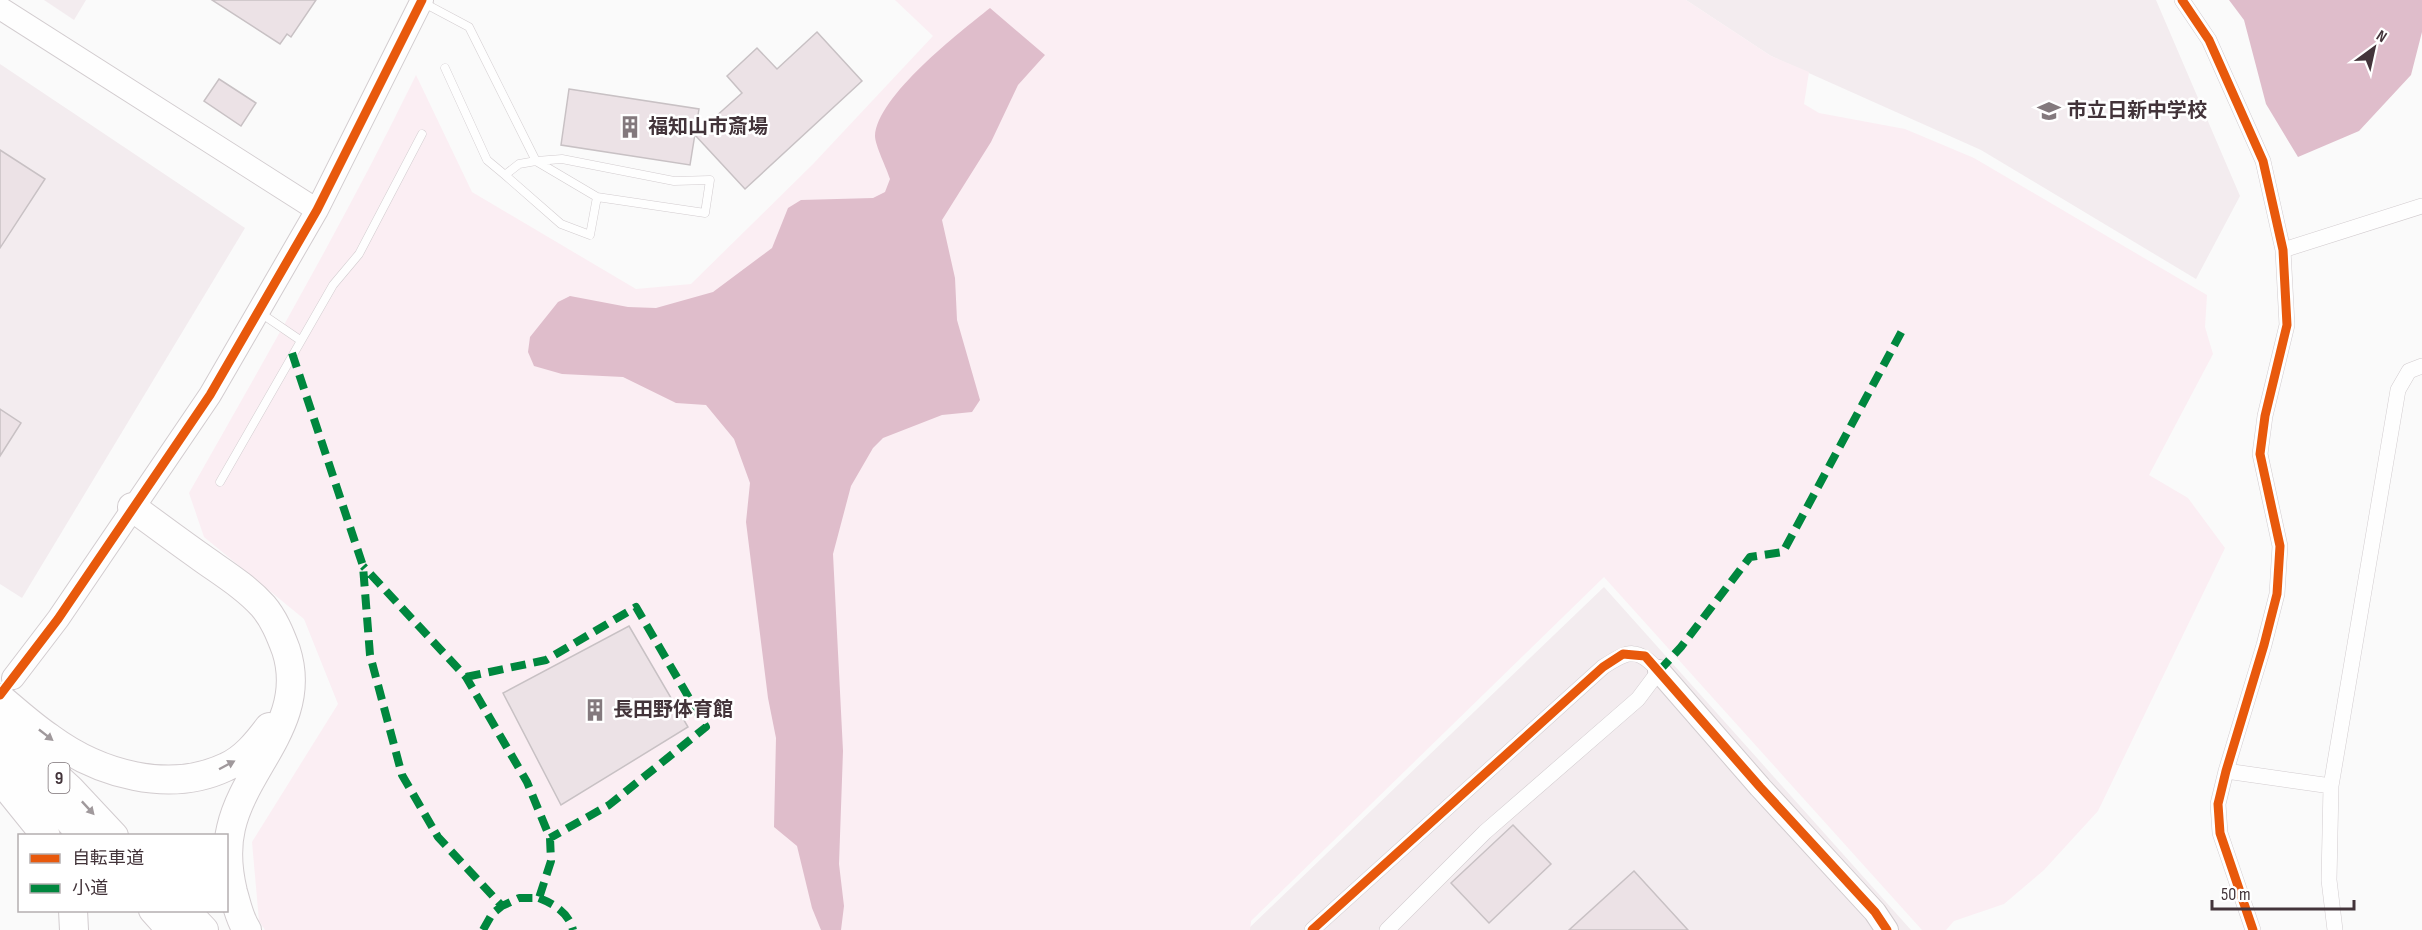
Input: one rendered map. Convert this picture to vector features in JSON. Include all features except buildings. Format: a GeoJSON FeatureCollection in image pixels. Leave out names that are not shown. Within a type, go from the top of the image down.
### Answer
{"type":"FeatureCollection","features":[{"type":"Feature","properties":{"kind":"highway"},"geometry":{"type":"LineString","coordinates":[[132,507],[238,584],[263,606],[279,630],[289,660],[292,679],[289,702],[278,732],[241,800],[231,828],[228,856],[230,879],[241,921],[247,930]]}},
{"type":"Feature","properties":{"kind":"highway"},"geometry":{"type":"LineString","coordinates":[[4,690],[51,739],[88,761],[126,774],[157,780],[190,779],[228,767],[254,748],[289,702]]}},
{"type":"Feature","properties":{"kind":"highway","name":"9"},"geometry":{"type":"LineString","coordinates":[[0,725],[70,789],[112,834]]}},
{"type":"Feature","properties":{"kind":"highway","name":"9"},"geometry":{"type":"LineString","coordinates":[[0,755],[56,806],[81,834]]}},
{"type":"Feature","properties":{"kind":"highway"},"geometry":{"type":"LineString","coordinates":[[0,779],[44,834]]}},
{"type":"Feature","properties":{"kind":"highway"},"geometry":{"type":"LineString","coordinates":[[74,912],[74,930]]}},
{"type":"Feature","properties":{"kind":"highway"},"geometry":{"type":"LineString","coordinates":[[155,912],[171,930]]}},
{"type":"Feature","properties":{"kind":"highway"},"geometry":{"type":"LineString","coordinates":[[187,912],[204,930]]}},
{"type":"Feature","properties":{"kind":"street"},"geometry":{"type":"LineString","coordinates":[[2182,0],[2209,40],[2263,161],[2283,250],[2287,325],[2265,416],[2260,454],[2280,546],[2277,594],[2218,804],[2220,832],[2253,930]]}},
{"type":"Feature","properties":{"kind":"street"},"geometry":{"type":"LineString","coordinates":[[4,690],[58,618],[210,395],[317,210],[421,1]]}},
{"type":"Feature","properties":{"kind":"street"},"geometry":{"type":"LineString","coordinates":[[0,8],[317,210]]}},
{"type":"Feature","properties":{"kind":"street"},"geometry":{"type":"LineString","coordinates":[[2283,250],[2422,206]]}},
{"type":"Feature","properties":{"kind":"street"},"geometry":{"type":"LineString","coordinates":[[2335,930],[2329,880],[2331,786],[2398,390],[2409,371],[2422,366]]}},
{"type":"Feature","properties":{"kind":"street"},"geometry":{"type":"LineString","coordinates":[[1312,930],[1603,667],[1623,654],[1646,656],[1760,787],[1875,912],[1887,930]]}},
{"type":"Feature","properties":{"kind":"street"},"geometry":{"type":"LineString","coordinates":[[1387,930],[1485,832],[1638,699],[1659,671]]}},
{"type":"Feature","properties":{"kind":"street"},"geometry":{"type":"LineString","coordinates":[[2226,771],[2331,786]]}},
{"type":"Feature","properties":{"kind":"lane"},"geometry":{"type":"LineString","coordinates":[[421,1],[469,27],[536,161],[597,197],[705,213],[710,180],[674,181],[562,159],[536,161],[519,164],[505,175]]}},
{"type":"Feature","properties":{"kind":"lane"},"geometry":{"type":"LineString","coordinates":[[445,68],[487,160],[561,224],[590,235],[597,197]]}},
{"type":"Feature","properties":{"kind":"lane"},"geometry":{"type":"LineString","coordinates":[[220,482],[333,285],[359,254],[422,134]]}},
{"type":"Feature","properties":{"kind":"lane"},"geometry":{"type":"LineString","coordinates":[[258,311],[300,340]]}},
{"type":"Feature","properties":{"kind":"shaded area"},"geometry":{"type":"Polygon","coordinates":[[[44,0],[86,0],[74,20],[44,0]]]}},
{"type":"Feature","properties":{"kind":"shaded area"},"geometry":{"type":"Polygon","coordinates":[[[895,0],[1686,0],[1771,56],[1809,72],[1804,104],[1819,113],[1905,129],[1974,158],[2207,295],[2205,327],[2213,354],[2149,475],[2188,498],[2225,548],[2098,811],[2044,870],[2004,904],[1954,921],[1946,930],[1922,930],[1604,577],[1251,921],[1250,930],[265,930],[259,921],[252,842],[338,704],[304,619],[204,537],[189,493],[277,338],[416,75],[472,192],[636,289],[691,284],[813,164],[933,36],[895,0]]]}},
{"type":"Feature","properties":{"kind":"shaded area","name":"市立日新中学校"},"geometry":{"type":"Polygon","coordinates":[[[1686,0],[2156,0],[2240,196],[2196,279],[1981,150],[1771,56],[1686,0]]]}},
{"type":"Feature","properties":{"kind":"shaded area"},"geometry":{"type":"Polygon","coordinates":[[[2229,0],[2422,0],[2422,32],[2411,75],[2359,131],[2298,157],[2266,104],[2244,20],[2229,0]]]}},
{"type":"Feature","properties":{"kind":"shaded area"},"geometry":{"type":"Polygon","coordinates":[[[990,8],[1045,55],[1018,85],[991,142],[942,220],[955,278],[957,320],[980,400],[972,412],[942,415],[883,438],[873,448],[851,486],[833,554],[843,751],[839,864],[844,906],[841,930],[821,930],[812,908],[797,846],[774,827],[776,738],[768,698],[746,522],[750,483],[734,439],[706,405],[676,403],[623,377],[562,374],[534,366],[528,352],[530,337],[558,302],[570,296],[628,307],[656,308],[713,292],[772,248],[788,208],[801,200],[873,198],[885,192],[890,179],[875,136],[879,120],[904,84],[941,48],[990,8]]]}},
{"type":"Feature","properties":{"kind":"shaded area"},"geometry":{"type":"Polygon","coordinates":[[[0,64],[245,228],[22,598],[0,584],[0,64]]]}},
{"type":"Feature","properties":{"kind":"shaded area"},"geometry":{"type":"Polygon","coordinates":[[[1604,587],[1911,930],[1247,930],[1604,587]]]}},
{"type":"Feature","properties":{"kind":"marked path"},"geometry":{"type":"LineString","coordinates":[[1659,671],[1681,647],[1750,557],[1783,552],[1903,329]]}},
{"type":"Feature","properties":{"kind":"marked path"},"geometry":{"type":"LineString","coordinates":[[292,353],[363,566],[370,655],[402,775],[438,837],[502,906],[519,898],[539,898],[551,861],[550,838],[527,782],[466,677],[363,566]]}},
{"type":"Feature","properties":{"kind":"marked path"},"geometry":{"type":"LineString","coordinates":[[466,677],[546,660],[636,607],[706,727],[609,805],[550,838]]}},
{"type":"Feature","properties":{"kind":"marked path"},"geometry":{"type":"LineString","coordinates":[[539,898],[560,910],[568,919],[573,930]]}},
{"type":"Feature","properties":{"kind":"marked path"},"geometry":{"type":"LineString","coordinates":[[483,930],[492,914],[502,906]]}},
{"type":"Feature","properties":{"kind":"cycle path"},"geometry":{"type":"LineString","coordinates":[[0,695],[58,619],[210,395],[317,210],[422,0]]}},
{"type":"Feature","properties":{"kind":"cycle path"},"geometry":{"type":"LineString","coordinates":[[2182,0],[2209,40],[2263,161],[2283,250],[2287,325],[2265,416],[2260,454],[2280,546],[2277,594],[2218,804],[2220,833],[2253,930]]}},
{"type":"Feature","properties":{"kind":"cycle path"},"geometry":{"type":"LineString","coordinates":[[1312,930],[1603,667],[1623,654],[1645,656],[1760,787],[1875,912],[1887,930]]}},
{"type":"Feature","properties":{"kind":"place","name":"市立日新中学校"},"geometry":{"type":"Point","coordinates":[2049,111]}},
{"type":"Feature","properties":{"kind":"place","name":"福知山市斎場"},"geometry":{"type":"Point","coordinates":[630,127]}},
{"type":"Feature","properties":{"kind":"place","name":"長田野体育館"},"geometry":{"type":"Point","coordinates":[595,710]}}]}
